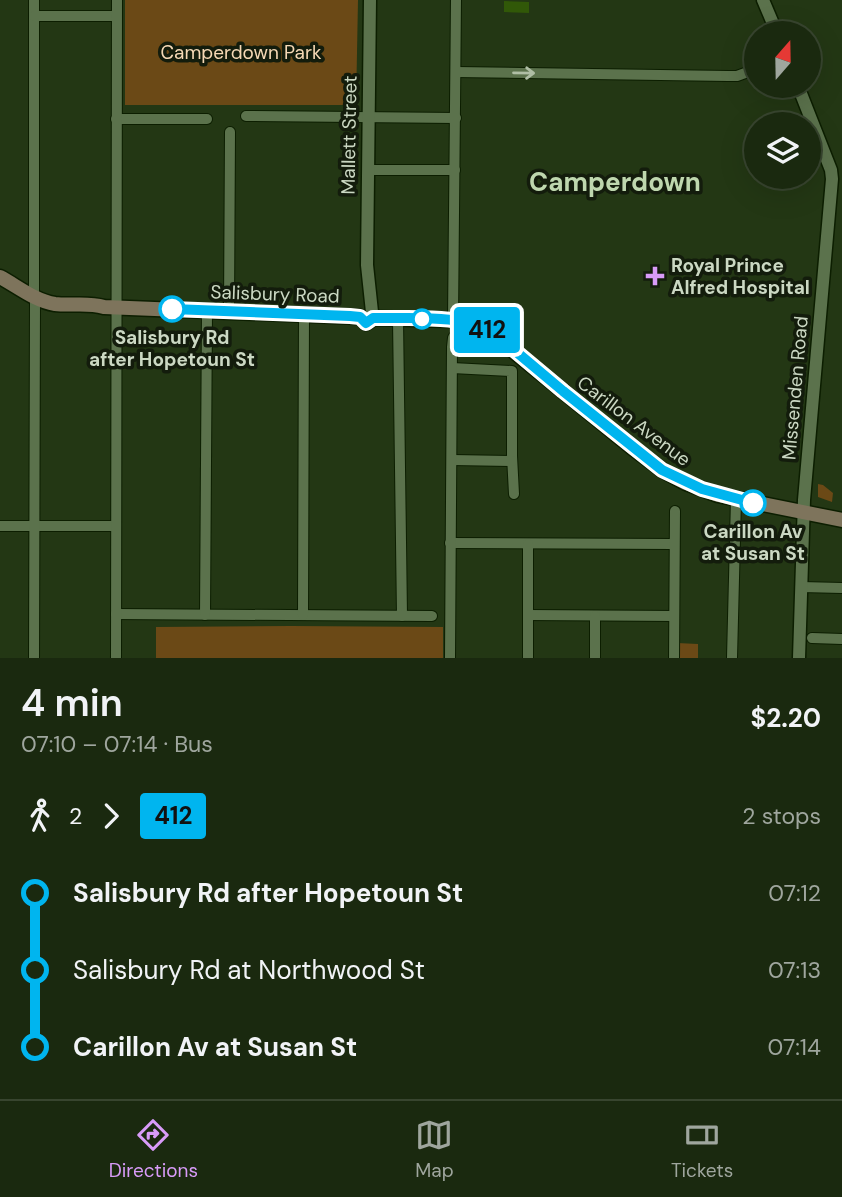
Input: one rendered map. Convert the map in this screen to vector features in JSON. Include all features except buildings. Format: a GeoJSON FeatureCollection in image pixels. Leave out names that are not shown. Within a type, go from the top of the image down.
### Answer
{"type":"FeatureCollection","features":[{"type":"Feature","properties":{"kind":"main road","name":"Salisbury Road"},"geometry":{"type":"LineString","coordinates":[[0,277],[35,300]]}},
{"type":"Feature","properties":{"kind":"main road","name":"Salisbury Road"},"geometry":{"type":"LineString","coordinates":[[0,283],[35,300],[58,304],[92,303],[110,307],[367,315],[458,321]]}},
{"type":"Feature","properties":{"kind":"main road","name":"Carillon Avenue"},"geometry":{"type":"LineString","coordinates":[[458,321],[495,334],[662,470],[694,486],[736,499],[842,520]]}},
{"type":"Feature","properties":{"kind":"street"},"geometry":{"type":"LineString","coordinates":[[34,0],[34,658]]}},
{"type":"Feature","properties":{"kind":"street"},"geometry":{"type":"LineString","coordinates":[[116,658],[116,526],[110,307],[117,0]]}},
{"type":"Feature","properties":{"kind":"street","name":"Mallett Street"},"geometry":{"type":"LineString","coordinates":[[367,315],[370,0]]}},
{"type":"Feature","properties":{"kind":"street"},"geometry":{"type":"LineString","coordinates":[[450,658],[452,368],[453,338],[458,321],[456,0]]}},
{"type":"Feature","properties":{"kind":"street"},"geometry":{"type":"LineString","coordinates":[[764,0],[772,21]]}},
{"type":"Feature","properties":{"kind":"street"},"geometry":{"type":"LineString","coordinates":[[34,16],[117,16]]}},
{"type":"Feature","properties":{"kind":"street"},"geometry":{"type":"LineString","coordinates":[[456,72],[728,76],[744,73]]}},
{"type":"Feature","properties":{"kind":"street","name":"Missenden Road"},"geometry":{"type":"LineString","coordinates":[[799,658],[804,513],[832,179],[831,170],[802,98]]}},
{"type":"Feature","properties":{"kind":"street"},"geometry":{"type":"LineString","coordinates":[[246,116],[456,118]]}},
{"type":"Feature","properties":{"kind":"street"},"geometry":{"type":"LineString","coordinates":[[116,119],[207,119]]}},
{"type":"Feature","properties":{"kind":"street"},"geometry":{"type":"LineString","coordinates":[[229,311],[230,132]]}},
{"type":"Feature","properties":{"kind":"street"},"geometry":{"type":"LineString","coordinates":[[368,170],[455,170]]}},
{"type":"Feature","properties":{"kind":"street"},"geometry":{"type":"LineString","coordinates":[[205,615],[207,311]]}},
{"type":"Feature","properties":{"kind":"street"},"geometry":{"type":"LineString","coordinates":[[303,615],[304,314]]}},
{"type":"Feature","properties":{"kind":"street"},"geometry":{"type":"LineString","coordinates":[[398,319],[402,616]]}},
{"type":"Feature","properties":{"kind":"street"},"geometry":{"type":"LineString","coordinates":[[452,368],[512,371],[514,494]]}},
{"type":"Feature","properties":{"kind":"street"},"geometry":{"type":"LineString","coordinates":[[452,460],[512,461]]}},
{"type":"Feature","properties":{"kind":"street"},"geometry":{"type":"LineString","coordinates":[[733,658],[736,499]]}},
{"type":"Feature","properties":{"kind":"street"},"geometry":{"type":"LineString","coordinates":[[674,658],[675,511]]}},
{"type":"Feature","properties":{"kind":"street"},"geometry":{"type":"LineString","coordinates":[[0,526],[116,526]]}},
{"type":"Feature","properties":{"kind":"street"},"geometry":{"type":"LineString","coordinates":[[450,543],[674,544]]}},
{"type":"Feature","properties":{"kind":"street"},"geometry":{"type":"LineString","coordinates":[[527,658],[528,544]]}},
{"type":"Feature","properties":{"kind":"street"},"geometry":{"type":"LineString","coordinates":[[801,587],[842,588]]}},
{"type":"Feature","properties":{"kind":"street"},"geometry":{"type":"LineString","coordinates":[[116,614],[432,616]]}},
{"type":"Feature","properties":{"kind":"street"},"geometry":{"type":"LineString","coordinates":[[527,615],[674,616]]}},
{"type":"Feature","properties":{"kind":"street"},"geometry":{"type":"LineString","coordinates":[[595,616],[595,658]]}},
{"type":"Feature","properties":{"kind":"street"},"geometry":{"type":"LineString","coordinates":[[812,638],[842,639]]}},
{"type":"Feature","properties":{"kind":"green space","name":"Camperdown Park"},"geometry":{"type":"Polygon","coordinates":[[[125,0],[358,0],[356,105],[125,105],[125,0]]]}},
{"type":"Feature","properties":{"kind":"green space"},"geometry":{"type":"Polygon","coordinates":[[[818,484],[833,493],[832,502],[818,497],[818,484]]]}},
{"type":"Feature","properties":{"kind":"green space"},"geometry":{"type":"Polygon","coordinates":[[[156,627],[443,627],[443,658],[156,658],[156,627]]]}},
{"type":"Feature","properties":{"kind":"green space"},"geometry":{"type":"Polygon","coordinates":[[[677,643],[698,644],[698,658],[677,658],[677,643]]]}},
{"type":"Feature","properties":{"kind":"shaded area"},"geometry":{"type":"Polygon","coordinates":[[[504,1],[529,2],[529,13],[504,12],[504,1]]]}},
{"type":"Feature","properties":{"kind":"bus line","name":"412"},"geometry":{"type":"LineString","coordinates":[[172,309],[350,316],[360,317],[366,323],[373,318],[453,320],[483,328],[527,359],[662,470],[718,495],[753,503]]}},
{"type":"Feature","properties":{"kind":"place","name":"Royal Prince Alfred Hospital"},"geometry":{"type":"Point","coordinates":[655,276]}},
{"type":"Feature","properties":{"kind":"place","name":"Salisbury Rd after Hopetoun St"},"geometry":{"type":"Point","coordinates":[172,309]}},
{"type":"Feature","properties":{"kind":"place","name":"Carillon Av at Susan St"},"geometry":{"type":"Point","coordinates":[753,503]}},
{"type":"Feature","properties":{"kind":"district","name":"Camperdown"},"geometry":{"type":"Point","coordinates":[615,182]}}]}
